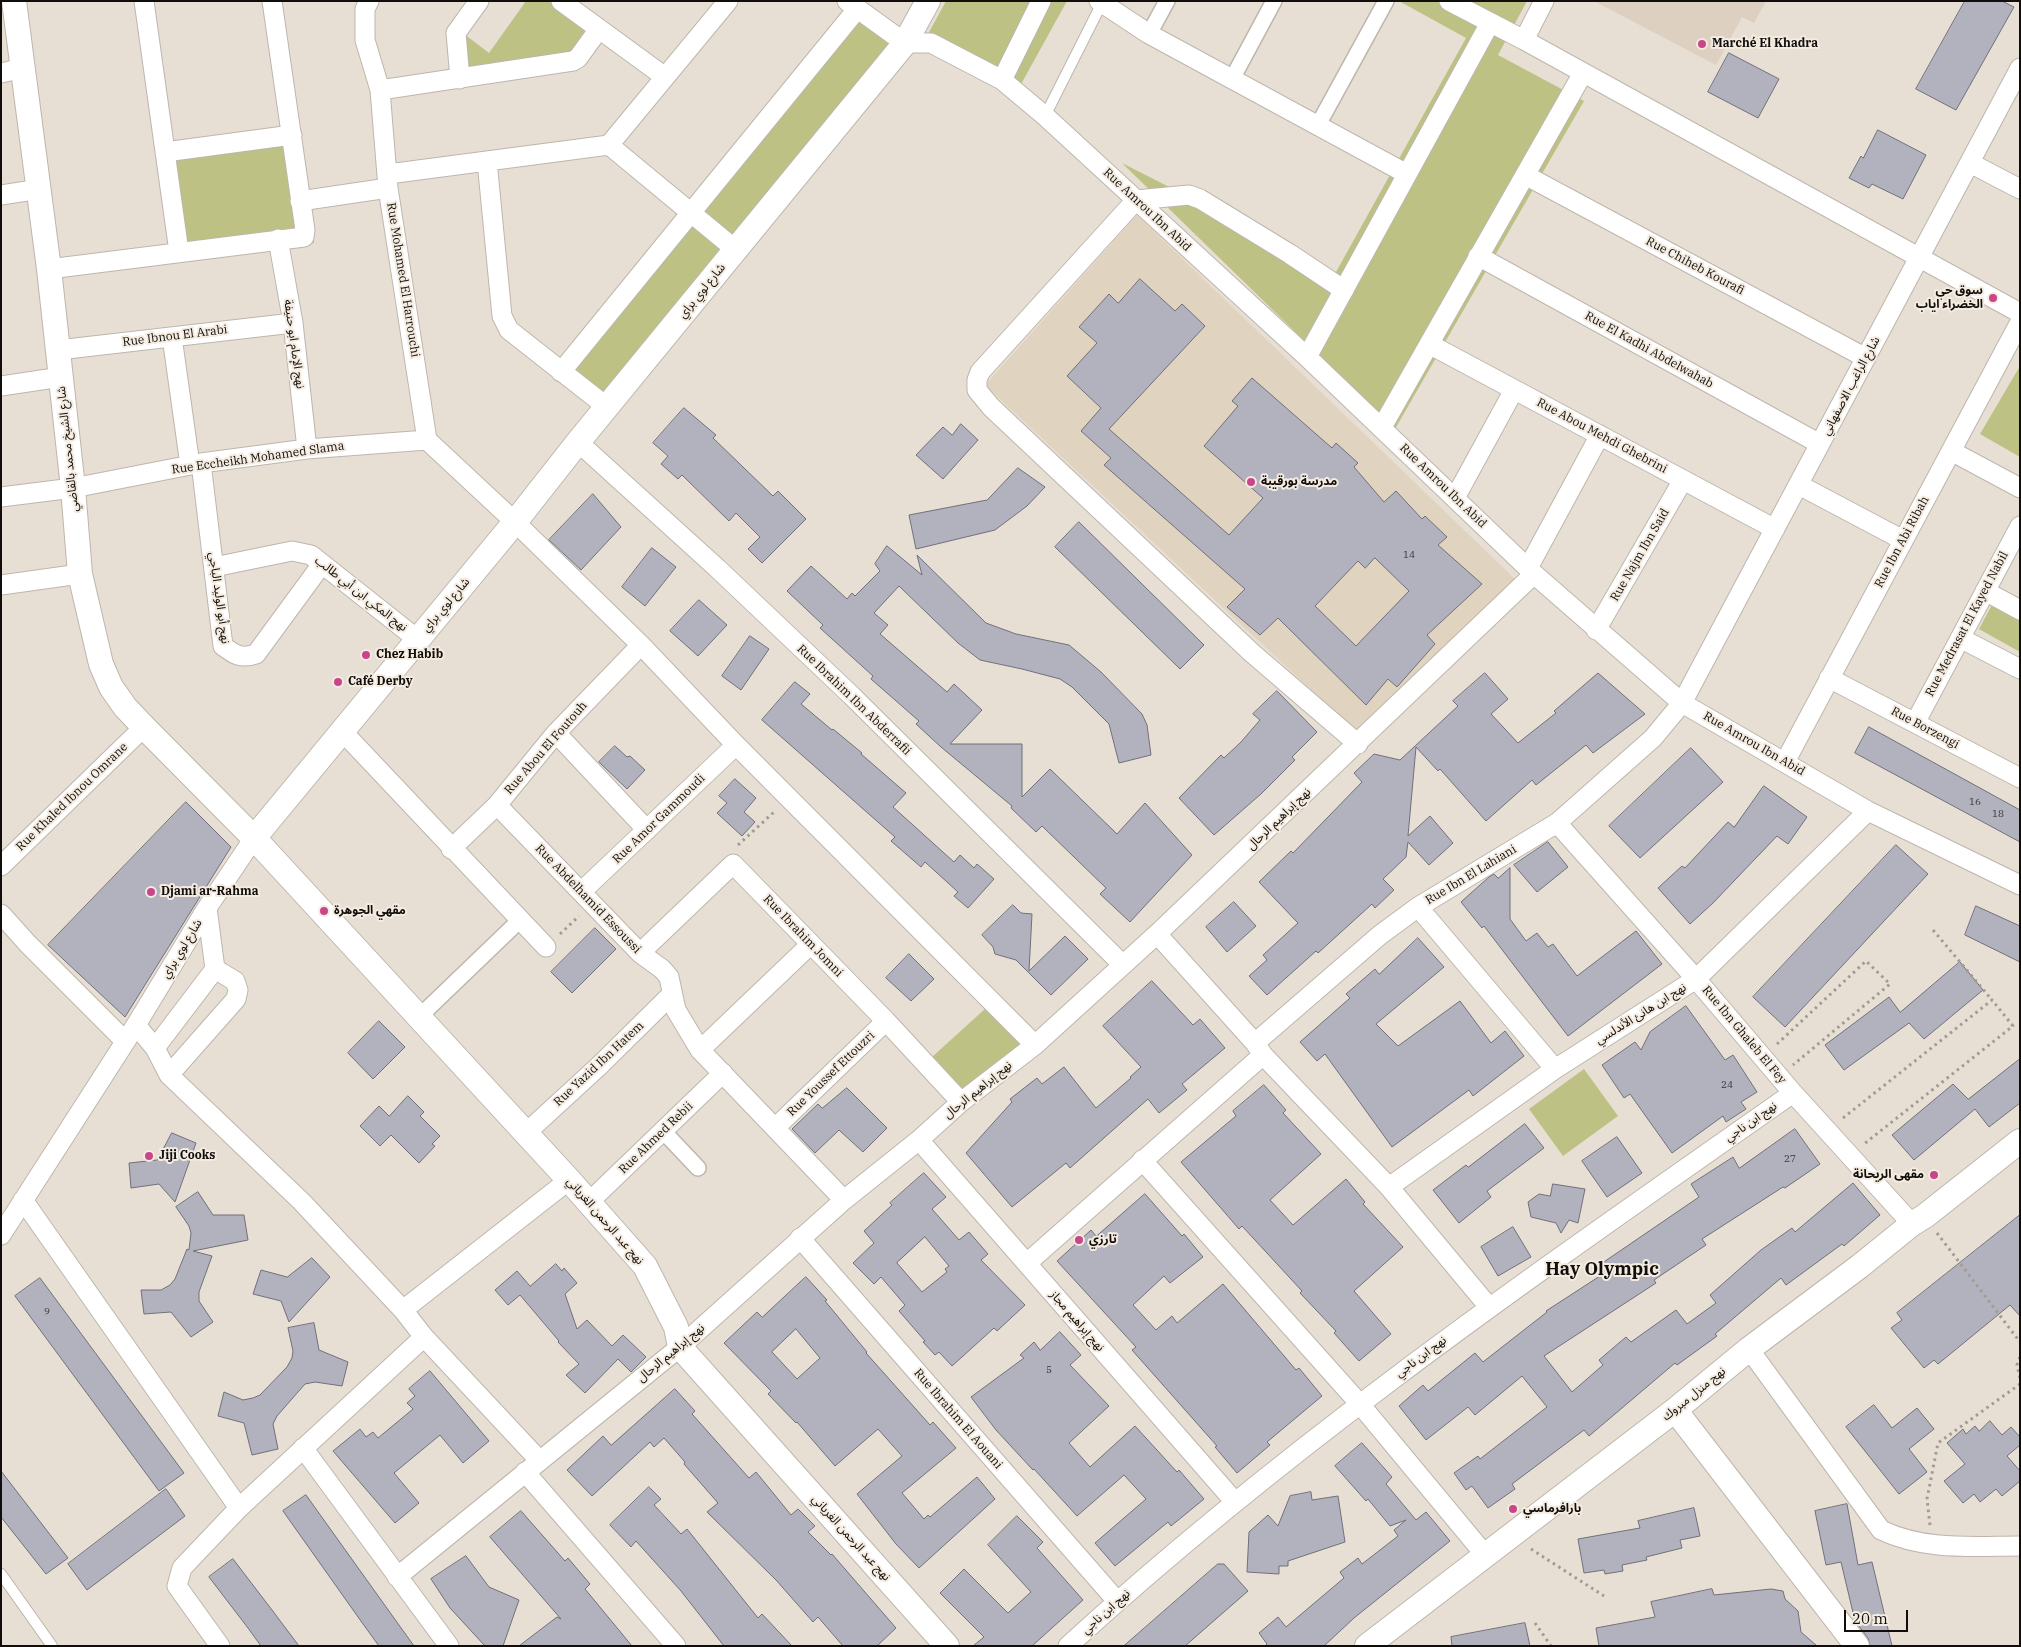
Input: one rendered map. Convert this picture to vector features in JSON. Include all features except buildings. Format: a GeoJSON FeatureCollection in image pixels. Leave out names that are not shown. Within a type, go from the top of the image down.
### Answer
{"type":"FeatureCollection","features":[{"type":"Feature","properties":{"kind":"street","name":"شارع الشيخ محمد بالقاضي"},"geometry":{"type":"LineString","coordinates":[[14,1],[12,71],[40,189],[73,488],[80,574],[101,664],[112,687],[126,707],[254,838]]}},
{"type":"Feature","properties":{"kind":"street"},"geometry":{"type":"LineString","coordinates":[[144,1],[179,252]]}},
{"type":"Feature","properties":{"kind":"street","name":"Rue Mohamed El Harrouchi"},"geometry":{"type":"LineString","coordinates":[[369,1],[365,9],[365,40],[380,90],[388,181],[427,440]]}},
{"type":"Feature","properties":{"kind":"street"},"geometry":{"type":"LineString","coordinates":[[460,79],[456,33],[479,1]]}},
{"type":"Feature","properties":{"kind":"street"},"geometry":{"type":"LineString","coordinates":[[561,1],[665,77]]}},
{"type":"Feature","properties":{"kind":"street"},"geometry":{"type":"LineString","coordinates":[[300,201],[487,161],[609,144],[728,1]]}},
{"type":"Feature","properties":{"kind":"street","name":"شارع لوي براي"},"geometry":{"type":"LineString","coordinates":[[1,1235],[124,1040],[136,1025],[206,908],[254,838],[515,522],[578,442],[905,43],[928,1]]}},
{"type":"Feature","properties":{"kind":"street"},"geometry":{"type":"LineString","coordinates":[[1002,80],[1041,1]]}},
{"type":"Feature","properties":{"kind":"street"},"geometry":{"type":"LineString","coordinates":[[1149,34],[1167,1]]}},
{"type":"Feature","properties":{"kind":"street"},"geometry":{"type":"LineString","coordinates":[[1232,78],[1274,1]]}},
{"type":"Feature","properties":{"kind":"street"},"geometry":{"type":"LineString","coordinates":[[1318,126],[1386,1]]}},
{"type":"Feature","properties":{"kind":"street"},"geometry":{"type":"LineString","coordinates":[[1448,1],[1524,40],[2020,313]]}},
{"type":"Feature","properties":{"kind":"street"},"geometry":{"type":"LineString","coordinates":[[1524,40],[1544,1]]}},
{"type":"Feature","properties":{"kind":"street"},"geometry":{"type":"LineString","coordinates":[[1100,2],[1149,34],[1407,174]]}},
{"type":"Feature","properties":{"kind":"street"},"geometry":{"type":"LineString","coordinates":[[49,269],[304,236],[292,135],[269,4]]}},
{"type":"Feature","properties":{"kind":"street"},"geometry":{"type":"LineString","coordinates":[[562,372],[691,214],[852,5],[905,43]]}},
{"type":"Feature","properties":{"kind":"street"},"geometry":{"type":"LineString","coordinates":[[1307,357],[1490,23]]}},
{"type":"Feature","properties":{"kind":"street"},"geometry":{"type":"LineString","coordinates":[[380,90],[573,61],[578,58],[599,29]]}},
{"type":"Feature","properties":{"kind":"street","name":"Rue Amrou Ibn Abid"},"geometry":{"type":"LineString","coordinates":[[905,43],[931,43],[1002,80],[1045,116],[1307,357],[1531,571],[1596,630],[1682,703],[1868,812],[2020,885]]}},
{"type":"Feature","properties":{"kind":"street"},"geometry":{"type":"LineString","coordinates":[[1382,428],[1583,73]]}},
{"type":"Feature","properties":{"kind":"street","name":"شارع الراغب الاصفهاني"},"geometry":{"type":"LineString","coordinates":[[1682,703],[1970,162],[2018,76]]}},
{"type":"Feature","properties":{"kind":"street"},"geometry":{"type":"LineString","coordinates":[[165,152],[292,135]]}},
{"type":"Feature","properties":{"kind":"street"},"geometry":{"type":"LineString","coordinates":[[609,144],[736,250]]}},
{"type":"Feature","properties":{"kind":"street"},"geometry":{"type":"LineString","coordinates":[[487,161],[502,316],[509,330],[607,407]]}},
{"type":"Feature","properties":{"kind":"street"},"geometry":{"type":"LineString","coordinates":[[1970,162],[2020,189]]}},
{"type":"Feature","properties":{"kind":"street","name":"Rue Chiheb Kourafi"},"geometry":{"type":"LineString","coordinates":[[1524,175],[1866,358]]}},
{"type":"Feature","properties":{"kind":"street"},"geometry":{"type":"LineString","coordinates":[[1,195],[40,189]]}},
{"type":"Feature","properties":{"kind":"street"},"geometry":{"type":"LineString","coordinates":[[1344,290],[1290,254],[1200,199],[1189,196],[1136,200],[980,372],[977,380],[977,390],[992,407],[1252,653],[1358,744]]}},
{"type":"Feature","properties":{"kind":"street","name":"نهج الإمام ابو حنيفة"},"geometry":{"type":"LineString","coordinates":[[278,239],[293,322],[307,449]]}},
{"type":"Feature","properties":{"kind":"street","name":"Rue El Kadhi Abdelwahab"},"geometry":{"type":"LineString","coordinates":[[1478,256],[1820,444]]}},
{"type":"Feature","properties":{"kind":"street","name":"Rue Ibnou El Arabi"},"geometry":{"type":"LineString","coordinates":[[58,350],[293,322]]}},
{"type":"Feature","properties":{"kind":"street","name":"Rue Ibn Abi Ribah"},"geometry":{"type":"LineString","coordinates":[[1785,762],[2020,322]]}},
{"type":"Feature","properties":{"kind":"street","name":"نهج أبو الوليد الباجي"},"geometry":{"type":"LineString","coordinates":[[172,337],[214,567],[223,646],[236,656],[247,657],[256,654],[322,564]]}},
{"type":"Feature","properties":{"kind":"street","name":"Rue Abou Mehdi Ghebrini"},"geometry":{"type":"LineString","coordinates":[[1429,344],[1775,529]]}},
{"type":"Feature","properties":{"kind":"street"},"geometry":{"type":"LineString","coordinates":[[1,386],[61,377]]}},
{"type":"Feature","properties":{"kind":"street"},"geometry":{"type":"LineString","coordinates":[[1455,498],[1514,390]]}},
{"type":"Feature","properties":{"kind":"street","name":"نهج إبراهيم الرحال"},"geometry":{"type":"LineString","coordinates":[[397,1577],[680,1347],[800,1238],[919,1140],[961,1102],[1035,1045],[1158,934],[1358,744],[1531,571],[1600,435]]}},
{"type":"Feature","properties":{"kind":"street"},"geometry":{"type":"LineString","coordinates":[[427,440],[515,522],[641,645],[736,745],[1035,1045]]}},
{"type":"Feature","properties":{"kind":"street","name":"Rue Eccheikh Mohamed Slama"},"geometry":{"type":"LineString","coordinates":[[1,497],[73,488],[195,464],[307,449],[427,440]]}},
{"type":"Feature","properties":{"kind":"street","name":"Rue Ibrahim Ibn Abderrafii"},"geometry":{"type":"LineString","coordinates":[[578,442],[717,568],[852,696],[1124,964]]}},
{"type":"Feature","properties":{"kind":"street"},"geometry":{"type":"LineString","coordinates":[[1951,451],[2020,488]]}},
{"type":"Feature","properties":{"kind":"street","name":"Rue Najm Ibn Said"},"geometry":{"type":"LineString","coordinates":[[1596,630],[1684,480]]}},
{"type":"Feature","properties":{"kind":"street"},"geometry":{"type":"LineString","coordinates":[[1799,485],[1903,540]]}},
{"type":"Feature","properties":{"kind":"street","name":"Rue Medrasat El Kayed Nabil"},"geometry":{"type":"LineString","coordinates":[[1915,723],[2020,526]]}},
{"type":"Feature","properties":{"kind":"street","name":"نهج المكي ابن أبي طالب"},"geometry":{"type":"LineString","coordinates":[[214,567],[292,551],[311,555],[417,639]]}},
{"type":"Feature","properties":{"kind":"street"},"geometry":{"type":"LineString","coordinates":[[1,585],[80,574]]}},
{"type":"Feature","properties":{"kind":"street"},"geometry":{"type":"LineString","coordinates":[[1985,591],[2020,610]]}},
{"type":"Feature","properties":{"kind":"street"},"geometry":{"type":"LineString","coordinates":[[1960,638],[2020,669]]}},
{"type":"Feature","properties":{"kind":"street","name":"Rue Abou El Foutouh"},"geometry":{"type":"LineString","coordinates":[[451,849],[497,805],[556,733],[641,645]]}},
{"type":"Feature","properties":{"kind":"street","name":"Rue Borzengi"},"geometry":{"type":"LineString","coordinates":[[1829,678],[2020,778]]}},
{"type":"Feature","properties":{"kind":"street","name":"Rue Ibn El Lahiani"},"geometry":{"type":"LineString","coordinates":[[1027,1263],[1142,1160],[1380,935],[1418,907],[1557,823],[1653,738],[1682,703]]}},
{"type":"Feature","properties":{"kind":"street","name":"Rue Khaled Ibnou Omrane"},"geometry":{"type":"LineString","coordinates":[[1,866],[144,727]]}},
{"type":"Feature","properties":{"kind":"street"},"geometry":{"type":"LineString","coordinates":[[342,732],[546,947]]}},
{"type":"Feature","properties":{"kind":"street"},"geometry":{"type":"LineString","coordinates":[[556,733],[646,830]]}},
{"type":"Feature","properties":{"kind":"street","name":"Rue Amor Gammoudi"},"geometry":{"type":"LineString","coordinates":[[587,898],[646,830],[736,745]]}},
{"type":"Feature","properties":{"kind":"street","name":"Rue Abdelhamid Essoussi"},"geometry":{"type":"LineString","coordinates":[[497,805],[640,953],[662,969],[669,977],[676,1010],[700,1050],[776,1127],[844,1200]]}},
{"type":"Feature","properties":{"kind":"street","name":"نهج ابن هانئ الأندلسي"},"geometry":{"type":"LineString","coordinates":[[1389,1187],[1555,1069],[1696,979],[1868,812]]}},
{"type":"Feature","properties":{"kind":"street","name":"Rue Ibn Ghaleb El Fey"},"geometry":{"type":"LineString","coordinates":[[1557,823],[1696,979],[1792,1093],[1850,1155],[1918,1220]]}},
{"type":"Feature","properties":{"kind":"street","name":"نهج عبد الرحمن الغرياني"},"geometry":{"type":"LineString","coordinates":[[254,838],[569,1180],[645,1266],[676,1327],[680,1347],[947,1646]]}},
{"type":"Feature","properties":{"kind":"street"},"geometry":{"type":"LineString","coordinates":[[640,953],[733,864]]}},
{"type":"Feature","properties":{"kind":"street","name":"Rue Ibrahim Jomni"},"geometry":{"type":"LineString","coordinates":[[733,864],[886,1021],[961,1102]]}},
{"type":"Feature","properties":{"kind":"street"},"geometry":{"type":"LineString","coordinates":[[1418,907],[1555,1069]]}},
{"type":"Feature","properties":{"kind":"street"},"geometry":{"type":"LineString","coordinates":[[155,1048],[215,969],[206,908]]}},
{"type":"Feature","properties":{"kind":"street"},"geometry":{"type":"LineString","coordinates":[[1,914],[28,944],[124,1040]]}},
{"type":"Feature","properties":{"kind":"street"},"geometry":{"type":"LineString","coordinates":[[418,1017],[520,920]]}},
{"type":"Feature","properties":{"kind":"street"},"geometry":{"type":"LineString","coordinates":[[1158,934],[1259,1049],[1389,1187],[1489,1307]]}},
{"type":"Feature","properties":{"kind":"street"},"geometry":{"type":"LineString","coordinates":[[700,1050],[811,944]]}},
{"type":"Feature","properties":{"kind":"street"},"geometry":{"type":"LineString","coordinates":[[169,1075],[236,999],[238,990],[235,981],[215,969]]}},
{"type":"Feature","properties":{"kind":"street","name":"Rue Yazid Ibn Hatem"},"geometry":{"type":"LineString","coordinates":[[526,1133],[599,1066],[672,994]]}},
{"type":"Feature","properties":{"kind":"street","name":"Rue Youssef Ettouzri"},"geometry":{"type":"LineString","coordinates":[[776,1127],[886,1021]]}},
{"type":"Feature","properties":{"kind":"street"},"geometry":{"type":"LineString","coordinates":[[136,1025],[155,1048],[169,1075],[302,1202],[403,1310],[532,1466],[676,1646]]}},
{"type":"Feature","properties":{"kind":"street","name":"Rue Ahmed Rebii"},"geometry":{"type":"LineString","coordinates":[[588,1203],[723,1073]]}},
{"type":"Feature","properties":{"kind":"street","name":"نهج ابن ناجي"},"geometry":{"type":"LineString","coordinates":[[1068,1646],[1117,1601],[1235,1502],[1359,1403],[1489,1307],[1792,1093]]}},
{"type":"Feature","properties":{"kind":"street"},"geometry":{"type":"LineString","coordinates":[[663,1131],[698,1168]]}},
{"type":"Feature","properties":{"kind":"street","name":"نهج إبراهيم مجاز"},"geometry":{"type":"LineString","coordinates":[[919,1140],[1235,1502]]}},
{"type":"Feature","properties":{"kind":"street","name":"نهج منزل مبروك"},"geometry":{"type":"LineString","coordinates":[[1374,1643],[1674,1410],[1749,1349],[1860,1266],[2020,1141]]}},
{"type":"Feature","properties":{"kind":"street"},"geometry":{"type":"LineString","coordinates":[[1142,1160],[1359,1403],[1486,1556]]}},
{"type":"Feature","properties":{"kind":"street"},"geometry":{"type":"LineString","coordinates":[[403,1310],[569,1180]]}},
{"type":"Feature","properties":{"kind":"street"},"geometry":{"type":"LineString","coordinates":[[23,1200],[239,1508]]}},
{"type":"Feature","properties":{"kind":"street","name":"Rue Ibrahim El Aouani"},"geometry":{"type":"LineString","coordinates":[[800,1238],[1117,1601]]}},
{"type":"Feature","properties":{"kind":"street"},"geometry":{"type":"LineString","coordinates":[[220,1646],[177,1586],[182,1568],[239,1508],[424,1337]]}},
{"type":"Feature","properties":{"kind":"street"},"geometry":{"type":"LineString","coordinates":[[1749,1349],[1881,1530],[1898,1538],[1931,1546],[2020,1546]]}},
{"type":"Feature","properties":{"kind":"street"},"geometry":{"type":"LineString","coordinates":[[1674,1410],[1856,1646]]}},
{"type":"Feature","properties":{"kind":"street"},"geometry":{"type":"LineString","coordinates":[[303,1448],[449,1646]]}},
{"type":"Feature","properties":{"kind":"lane"},"geometry":{"type":"LineString","coordinates":[[1045,116],[1100,2]]}},
{"type":"Feature","properties":{"kind":"lane"},"geometry":{"type":"LineString","coordinates":[[1,1574],[52,1646]]}},
{"type":"Feature","properties":{"kind":"path"},"geometry":{"type":"LineString","coordinates":[[733,864],[733,850],[789,798]]}},
{"type":"Feature","properties":{"kind":"path"},"geometry":{"type":"LineString","coordinates":[[546,947],[587,898]]}},
{"type":"Feature","properties":{"kind":"path"},"geometry":{"type":"LineString","coordinates":[[1850,1155],[2013,1026],[1933,930]]}},
{"type":"Feature","properties":{"kind":"path"},"geometry":{"type":"LineString","coordinates":[[1763,1058],[1866,961],[1890,984],[1779,1076]]}},
{"type":"Feature","properties":{"kind":"path"},"geometry":{"type":"LineString","coordinates":[[1827,1130],[1992,1000]]}},
{"type":"Feature","properties":{"kind":"path"},"geometry":{"type":"LineString","coordinates":[[1918,1220],[2020,1342]]}},
{"type":"Feature","properties":{"kind":"path"},"geometry":{"type":"LineString","coordinates":[[2020,1357],[2017,1365],[2020,1378]]}},
{"type":"Feature","properties":{"kind":"path"},"geometry":{"type":"LineString","coordinates":[[1931,1546],[1927,1499],[1938,1443],[2020,1384]]}},
{"type":"Feature","properties":{"kind":"path"},"geometry":{"type":"LineString","coordinates":[[1511,1536],[1604,1596]]}},
{"type":"Feature","properties":{"kind":"path"},"geometry":{"type":"LineString","coordinates":[[1535,1623],[1551,1646]]}},
{"type":"Feature","properties":{"kind":"shaded area","name":"Marché El Khadra"},"geometry":{"type":"Polygon","coordinates":[[[1594,1],[1766,1],[1754,23],[1742,17],[1716,65],[1594,1]]]}},
{"type":"Feature","properties":{"kind":"shaded area","name":"مدرسة بورقيبة"},"geometry":{"type":"Polygon","coordinates":[[[1137,215],[1515,579],[1355,731],[985,385],[1137,215]]]}},
{"type":"Feature","properties":{"kind":"green space"},"geometry":{"type":"Polygon","coordinates":[[[526,1],[574,1],[609,25],[578,68],[456,87],[451,24],[489,53],[526,1]]]}},
{"type":"Feature","properties":{"kind":"green space"},"geometry":{"type":"Polygon","coordinates":[[[946,1],[1067,1],[1020,86],[927,36],[946,1]]]}},
{"type":"Feature","properties":{"kind":"green space"},"geometry":{"type":"Polygon","coordinates":[[[1399,1],[1527,1],[1498,55],[1584,101],[1395,429],[1122,163],[1336,272],[1466,38],[1399,1]]]}},
{"type":"Feature","properties":{"kind":"green space"},"geometry":{"type":"Polygon","coordinates":[[[861,17],[899,48],[609,402],[571,371],[861,17]]]}},
{"type":"Feature","properties":{"kind":"green space"},"geometry":{"type":"Polygon","coordinates":[[[298,126],[314,243],[172,262],[156,145],[298,126]]]}},
{"type":"Feature","properties":{"kind":"green space"},"geometry":{"type":"Polygon","coordinates":[[[2020,366],[2020,457],[1980,434],[2020,366]]]}},
{"type":"Feature","properties":{"kind":"green space"},"geometry":{"type":"Polygon","coordinates":[[[1993,603],[2020,618],[2020,652],[1979,629],[1993,603]]]}},
{"type":"Feature","properties":{"kind":"green space"},"geometry":{"type":"Polygon","coordinates":[[[986,1008],[1020,1044],[967,1094],[932,1057],[986,1008]]]}},
{"type":"Feature","properties":{"kind":"green space"},"geometry":{"type":"Polygon","coordinates":[[[1584,1069],[1618,1116],[1563,1156],[1529,1109],[1584,1069]]]}},
{"type":"Feature","properties":{"kind":"place","name":"Marché El Khadra"},"geometry":{"type":"Point","coordinates":[1702,44]}},
{"type":"Feature","properties":{"kind":"place","name":"سوق حي الخضراء اياب"},"geometry":{"type":"Point","coordinates":[1993,298]}},
{"type":"Feature","properties":{"kind":"place","name":"مدرسة بورقيبة"},"geometry":{"type":"Point","coordinates":[1251,482]}},
{"type":"Feature","properties":{"kind":"place","name":"Chez Habib"},"geometry":{"type":"Point","coordinates":[366,655]}},
{"type":"Feature","properties":{"kind":"place","name":"Café Derby"},"geometry":{"type":"Point","coordinates":[338,682]}},
{"type":"Feature","properties":{"kind":"place","name":"Djami ar-Rahma"},"geometry":{"type":"Point","coordinates":[151,892]}},
{"type":"Feature","properties":{"kind":"place","name":"مقهي الجوهرة"},"geometry":{"type":"Point","coordinates":[324,911]}},
{"type":"Feature","properties":{"kind":"place","name":"Jiji Cooks"},"geometry":{"type":"Point","coordinates":[149,1156]}},
{"type":"Feature","properties":{"kind":"place","name":"مقهى الريحانة"},"geometry":{"type":"Point","coordinates":[1934,1175]}},
{"type":"Feature","properties":{"kind":"place","name":"تارزي"},"geometry":{"type":"Point","coordinates":[1079,1240]}},
{"type":"Feature","properties":{"kind":"place","name":"بارافرماسي"},"geometry":{"type":"Point","coordinates":[1513,1509]}},
{"type":"Feature","properties":{"kind":"district","name":"Hay Olympic"},"geometry":{"type":"Point","coordinates":[1602,1270]}}]}
